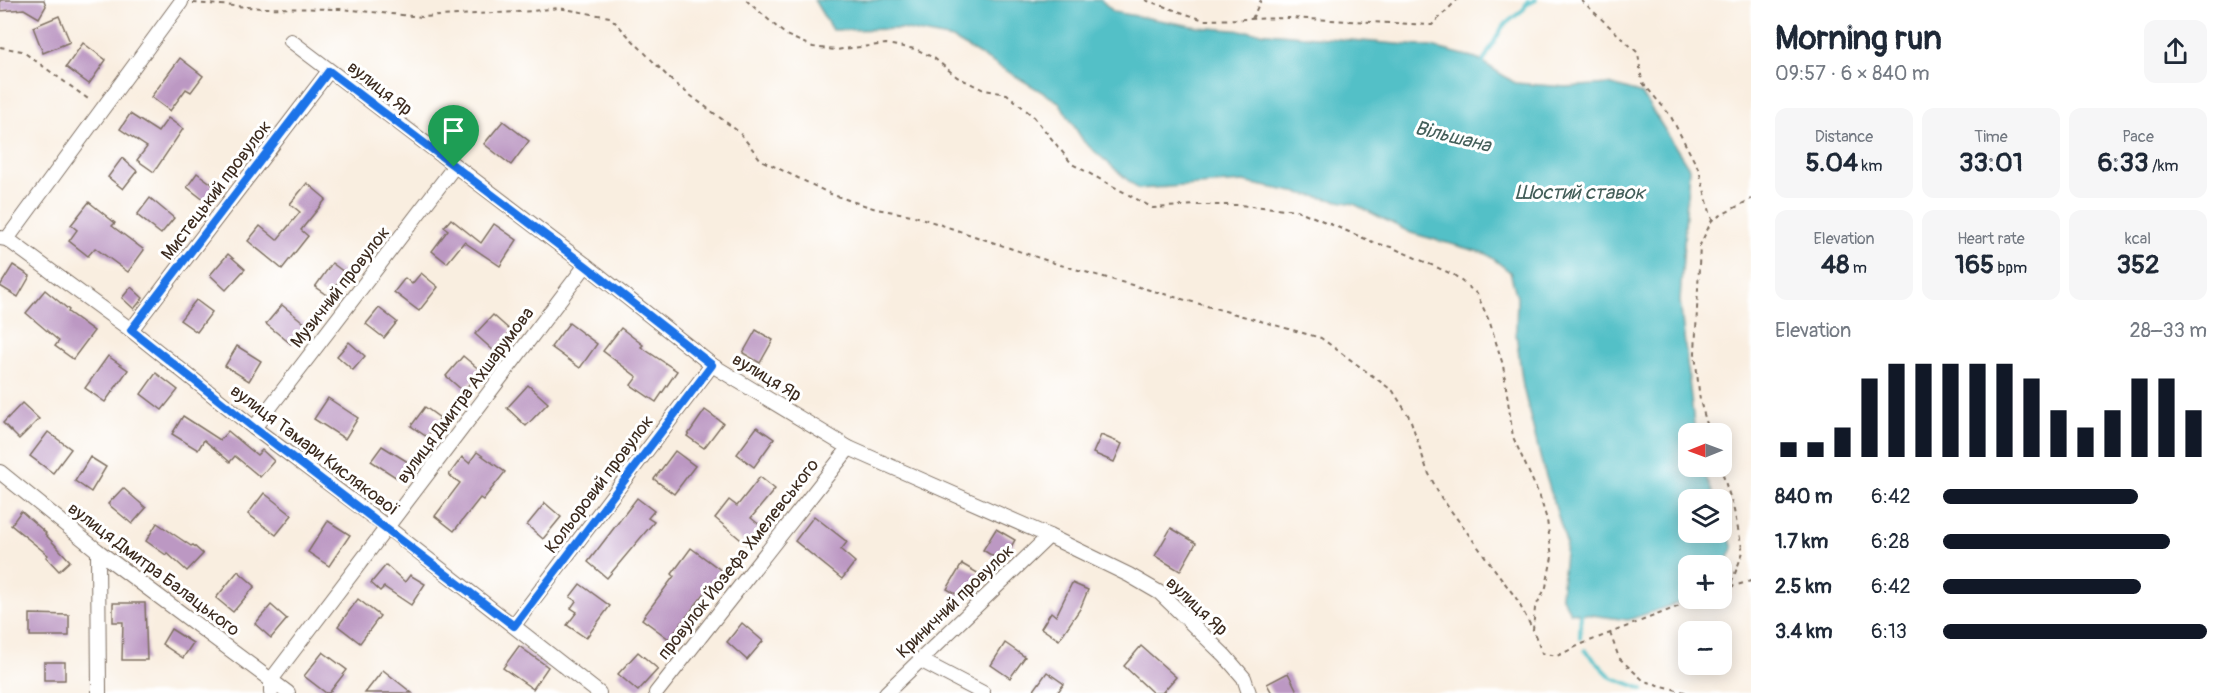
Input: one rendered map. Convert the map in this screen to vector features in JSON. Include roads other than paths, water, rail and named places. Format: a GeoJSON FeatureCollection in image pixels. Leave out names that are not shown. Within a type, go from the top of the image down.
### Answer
{"type":"FeatureCollection","features":[{"type":"Feature","properties":{"kind":"street"},"geometry":{"type":"LineString","coordinates":[[3,238],[181,2]]}},
{"type":"Feature","properties":{"kind":"street","name":"вулиця Яр"},"geometry":{"type":"LineString","coordinates":[[291,41],[712,365],[849,448],[1049,536],[1129,575],[1160,593],[1225,656],[1244,678],[1249,693]]}},
{"type":"Feature","properties":{"kind":"street","name":"Мистецький провулок"},"geometry":{"type":"LineString","coordinates":[[131,330],[329,71]]}},
{"type":"Feature","properties":{"kind":"street","name":"Музичний провулок"},"geometry":{"type":"LineString","coordinates":[[254,428],[454,167]]}},
{"type":"Feature","properties":{"kind":"street","name":"вулиця Тамари Кислякової"},"geometry":{"type":"LineString","coordinates":[[3,238],[131,330],[254,428],[387,527],[599,693]]}},
{"type":"Feature","properties":{"kind":"street","name":"вулиця Дмитра Ахшарумова"},"geometry":{"type":"LineString","coordinates":[[271,687],[387,527],[586,266]]}},
{"type":"Feature","properties":{"kind":"street","name":"Кольоровий провулок"},"geometry":{"type":"LineString","coordinates":[[514,626],[712,365]]}},
{"type":"Feature","properties":{"kind":"street","name":"провулок Йозефа Хмелевського"},"geometry":{"type":"LineString","coordinates":[[656,693],[849,448]]}},
{"type":"Feature","properties":{"kind":"street","name":"вулиця Дмитра Балацького"},"geometry":{"type":"LineString","coordinates":[[0,472],[271,687],[288,693]]}},
{"type":"Feature","properties":{"kind":"street","name":"Криничний провулок"},"geometry":{"type":"LineString","coordinates":[[886,693],[1049,536]]}},
{"type":"Feature","properties":{"kind":"street"},"geometry":{"type":"LineString","coordinates":[[98,551],[99,693]]}},
{"type":"Feature","properties":{"kind":"street"},"geometry":{"type":"LineString","coordinates":[[920,660],[982,693]]}},
{"type":"Feature","properties":{"kind":"water","name":"Шостий ставок"},"geometry":{"type":"Polygon","coordinates":[[[814,0],[1101,0],[1114,12],[1198,27],[1432,47],[1476,58],[1515,83],[1566,87],[1609,84],[1642,94],[1689,168],[1680,301],[1694,423],[1678,423],[1678,477],[1706,477],[1711,489],[1678,489],[1678,543],[1731,543],[1733,548],[1730,555],[1678,555],[1678,603],[1628,620],[1570,612],[1561,595],[1566,542],[1541,460],[1523,387],[1516,333],[1517,297],[1510,272],[1487,254],[1411,233],[1354,204],[1243,182],[1138,189],[1084,142],[1059,102],[953,39],[902,29],[832,30],[814,0]]]}},
{"type":"Feature","properties":{"kind":"waterway"},"geometry":{"type":"LineString","coordinates":[[1483,62],[1503,26],[1524,9],[1528,0]]}},
{"type":"Feature","properties":{"kind":"waterway"},"geometry":{"type":"LineString","coordinates":[[1526,5],[1536,0]]}},
{"type":"Feature","properties":{"kind":"waterway","name":"Вільшана"},"geometry":{"type":"LineString","coordinates":[[1580,638],[1581,611]]}},
{"type":"Feature","properties":{"kind":"waterway","name":"Вільшана"},"geometry":{"type":"LineString","coordinates":[[1585,650],[1611,677],[1643,689]]}}]}
